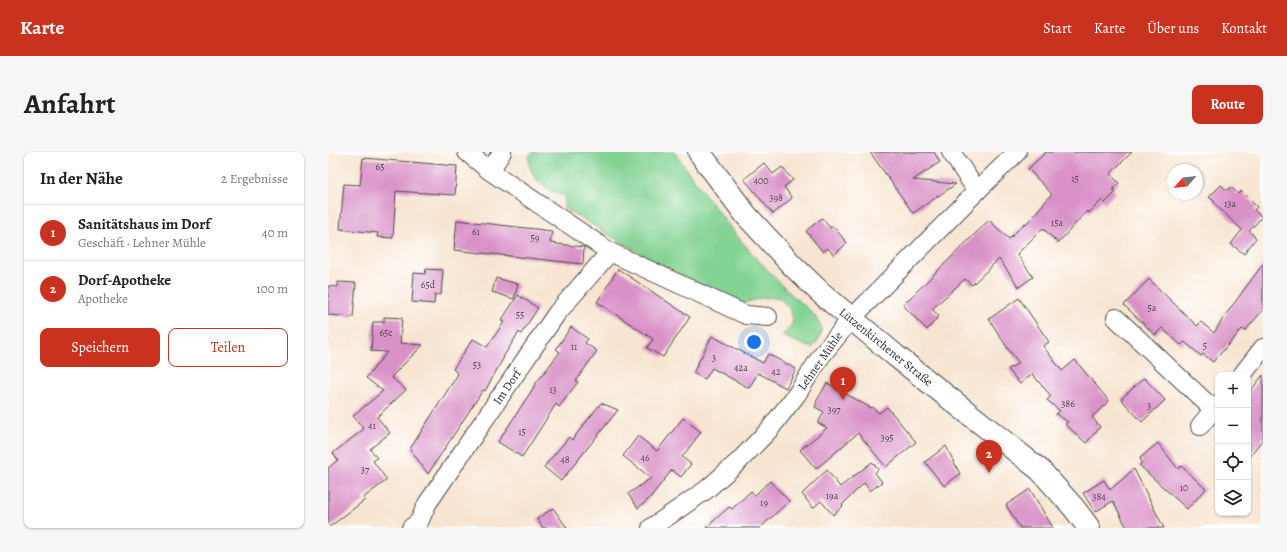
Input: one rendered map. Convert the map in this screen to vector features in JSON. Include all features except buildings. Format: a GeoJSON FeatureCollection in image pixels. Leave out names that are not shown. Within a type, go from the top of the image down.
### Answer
{"type":"FeatureCollection","features":[{"type":"Feature","properties":{"kind":"main road","name":"Lützenkirchener Straße"},"geometry":{"type":"LineString","coordinates":[[698,152],[746,215],[792,266],[851,319],[1040,470],[1074,508],[1089,528]]}},
{"type":"Feature","properties":{"kind":"street"},"geometry":{"type":"LineString","coordinates":[[467,152],[490,171],[610,252],[746,315],[768,317]]}},
{"type":"Feature","properties":{"kind":"street"},"geometry":{"type":"LineString","coordinates":[[490,171],[502,152]]}},
{"type":"Feature","properties":{"kind":"street"},"geometry":{"type":"LineString","coordinates":[[951,152],[977,191]]}},
{"type":"Feature","properties":{"kind":"street","name":"Lehner Mühle"},"geometry":{"type":"LineString","coordinates":[[651,528],[706,490],[738,462],[769,430],[797,394],[821,356],[851,319],[1017,152]]}},
{"type":"Feature","properties":{"kind":"street","name":"Im Dorf"},"geometry":{"type":"LineString","coordinates":[[411,528],[419,522],[427,504],[557,314],[610,252]]}},
{"type":"Feature","properties":{"kind":"street"},"geometry":{"type":"LineString","coordinates":[[1116,318],[1215,406]]}},
{"type":"Feature","properties":{"kind":"street"},"geometry":{"type":"LineString","coordinates":[[1244,372],[1263,348]]}},
{"type":"Feature","properties":{"kind":"street"},"geometry":{"type":"LineString","coordinates":[[1200,426],[1215,408]]}},
{"type":"Feature","properties":{"kind":"green space"},"geometry":{"type":"Polygon","coordinates":[[[533,152],[674,152],[714,207],[762,265],[815,316],[821,327],[820,337],[812,348],[782,336],[791,326],[793,318],[787,306],[777,297],[761,298],[744,303],[735,302],[655,262],[564,208],[565,196],[545,187],[539,182],[531,171],[529,156],[533,152]]]}},
{"type":"Feature","properties":{"kind":"place","name":"Sanitätshaus im Dorf"},"geometry":{"type":"Point","coordinates":[843,400]}},
{"type":"Feature","properties":{"kind":"place","name":"Dorf-Apotheke"},"geometry":{"type":"Point","coordinates":[989,473]}}]}
